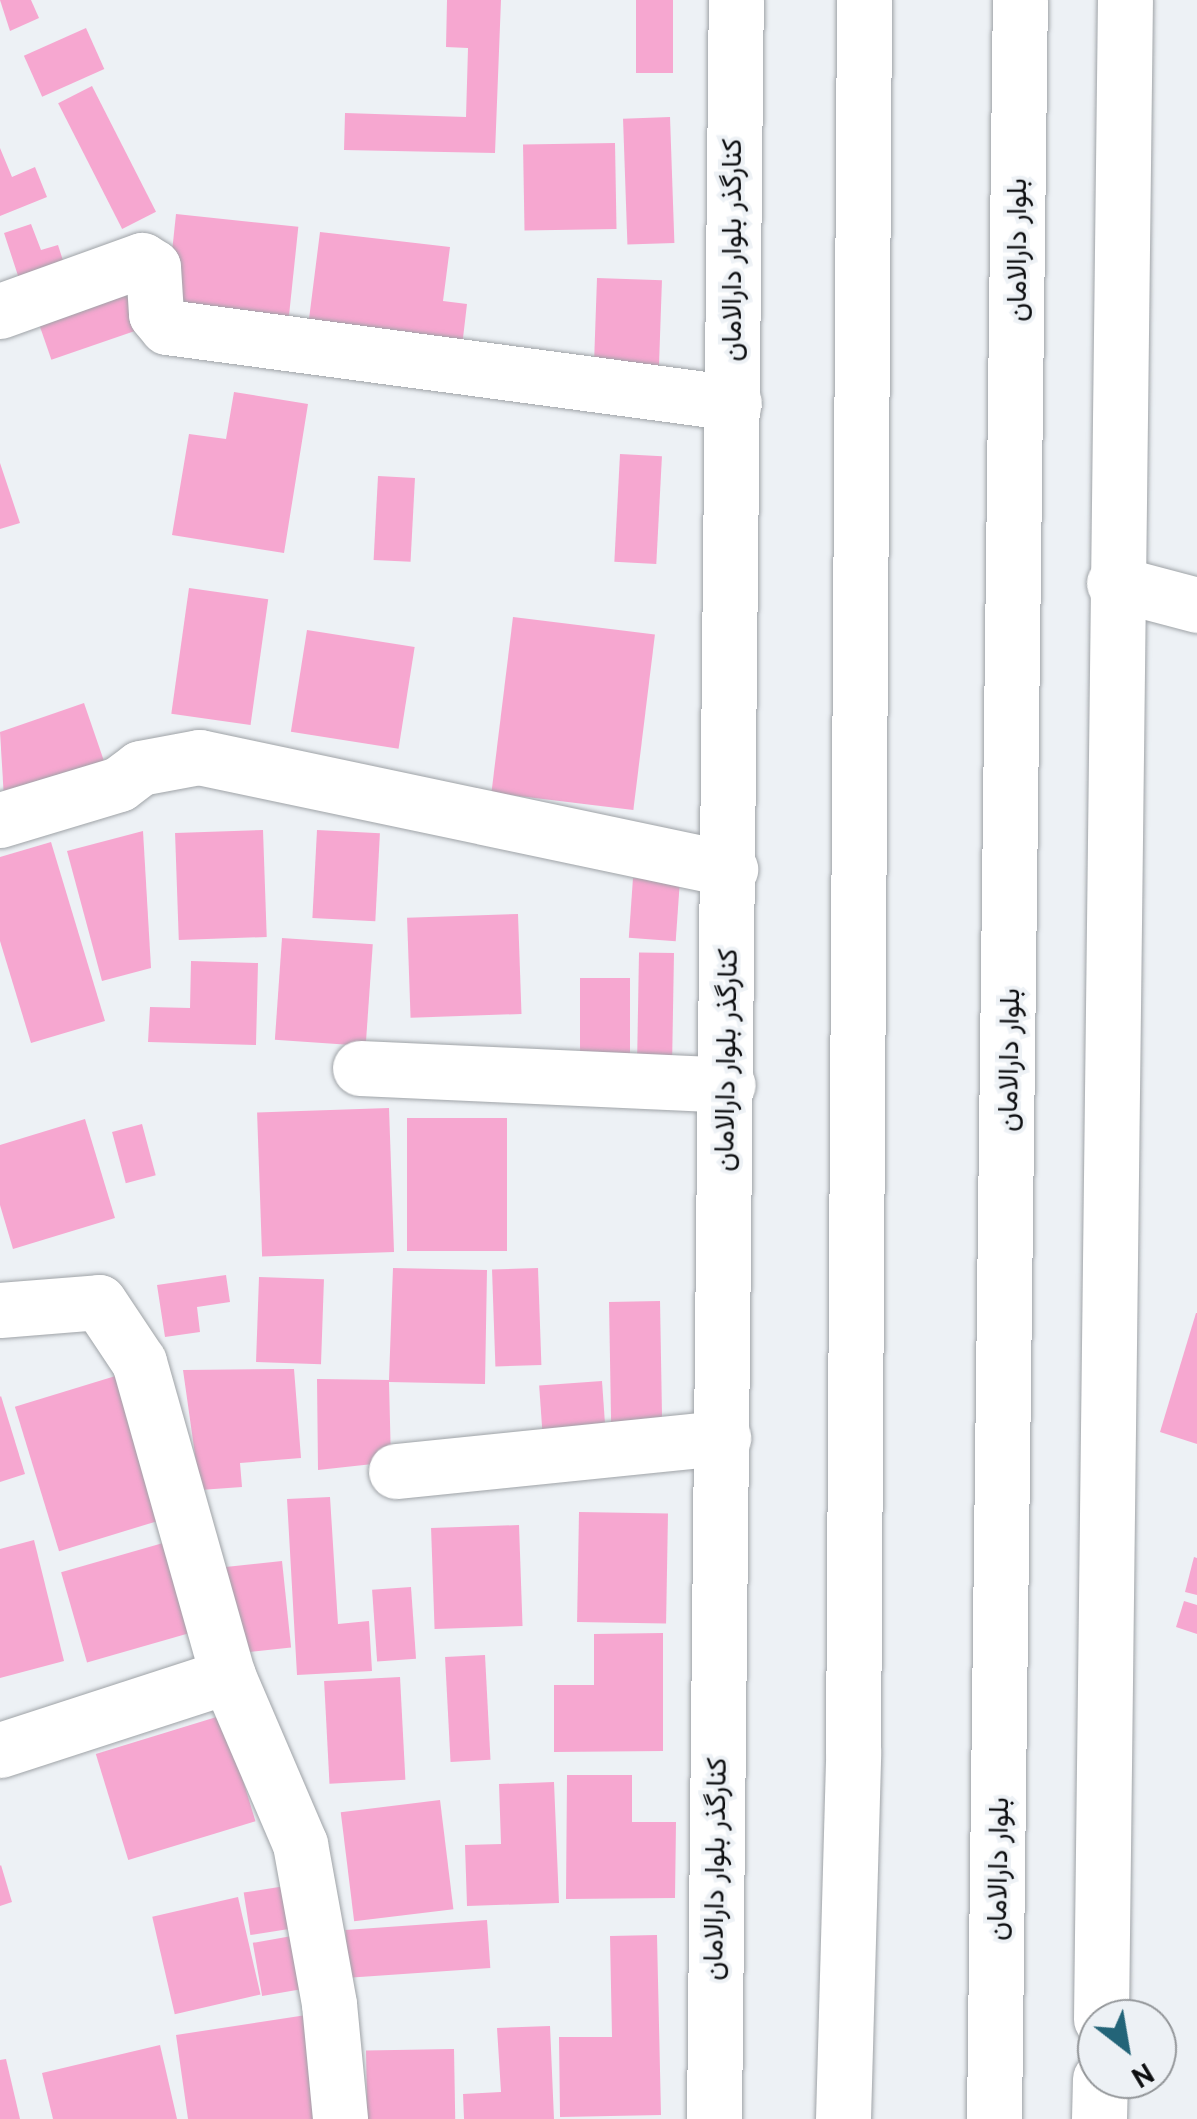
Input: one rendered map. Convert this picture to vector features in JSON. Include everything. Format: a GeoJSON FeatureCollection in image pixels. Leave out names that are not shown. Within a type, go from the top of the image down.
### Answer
{"type":"FeatureCollection","features":[{"type":"Feature","properties":{"kind":"street","name":"کنارگذر بلوار دارالامان"},"geometry":{"type":"LineString","coordinates":[[714,2119],[728,1085],[736,0]]}},
{"type":"Feature","properties":{"kind":"street"},"geometry":{"type":"LineString","coordinates":[[844,2119],[853,1753],[864,0]]}},
{"type":"Feature","properties":{"kind":"street","name":"بلوار دارالامان"},"geometry":{"type":"LineString","coordinates":[[994,2119],[1020,0]]}},
{"type":"Feature","properties":{"kind":"street"},"geometry":{"type":"LineString","coordinates":[[1101,1999],[1114,582],[1126,0]]}},
{"type":"Feature","properties":{"kind":"street"},"geometry":{"type":"LineString","coordinates":[[0,311],[148,261],[156,314],[166,327],[734,403]]}},
{"type":"Feature","properties":{"kind":"street"},"geometry":{"type":"LineString","coordinates":[[1114,582],[1197,605]]}},
{"type":"Feature","properties":{"kind":"street"},"geometry":{"type":"LineString","coordinates":[[0,820],[119,784],[140,768],[199,757],[730,869]]}},
{"type":"Feature","properties":{"kind":"street"},"geometry":{"type":"LineString","coordinates":[[360,1068],[728,1085]]}},
{"type":"Feature","properties":{"kind":"street"},"geometry":{"type":"LineString","coordinates":[[0,1310],[100,1302],[138,1362],[228,1676],[300,1844],[329,2004],[340,2119]]}},
{"type":"Feature","properties":{"kind":"street"},"geometry":{"type":"LineString","coordinates":[[396,1471],[723,1438]]}},
{"type":"Feature","properties":{"kind":"street"},"geometry":{"type":"LineString","coordinates":[[0,1750],[228,1676]]}},
{"type":"Feature","properties":{"kind":"building"},"geometry":{"type":"Polygon","coordinates":[[[0,0],[31,0],[39,18],[10,31],[0,0]]]}},
{"type":"Feature","properties":{"kind":"building"},"geometry":{"type":"Polygon","coordinates":[[[447,0],[501,0],[495,153],[344,150],[345,113],[466,117],[468,48],[446,47],[447,0]]]}},
{"type":"Feature","properties":{"kind":"building"},"geometry":{"type":"Polygon","coordinates":[[[636,0],[673,0],[673,73],[636,73],[636,0]]]}},
{"type":"Feature","properties":{"kind":"building"},"geometry":{"type":"Polygon","coordinates":[[[86,28],[104,69],[42,97],[24,56],[86,28]]]}},
{"type":"Feature","properties":{"kind":"building"},"geometry":{"type":"Polygon","coordinates":[[[92,86],[156,212],[122,229],[58,103],[92,86]]]}},
{"type":"Feature","properties":{"kind":"building"},"geometry":{"type":"Polygon","coordinates":[[[670,117],[674,243],[627,245],[623,119],[670,117]]]}},
{"type":"Feature","properties":{"kind":"building"},"geometry":{"type":"Polygon","coordinates":[[[615,143],[617,229],[525,231],[523,145],[615,143]]]}},
{"type":"Feature","properties":{"kind":"building"},"geometry":{"type":"Polygon","coordinates":[[[0,148],[12,177],[35,167],[47,197],[0,216],[0,148]]]}},
{"type":"Feature","properties":{"kind":"building"},"geometry":{"type":"Polygon","coordinates":[[[176,214],[298,227],[288,322],[166,309],[176,214]]]}},
{"type":"Feature","properties":{"kind":"building"},"geometry":{"type":"Polygon","coordinates":[[[31,224],[41,250],[58,245],[69,279],[24,294],[4,233],[31,224]]]}},
{"type":"Feature","properties":{"kind":"building"},"geometry":{"type":"Polygon","coordinates":[[[320,232],[450,247],[443,301],[467,304],[461,355],[307,335],[320,232]]]}},
{"type":"Feature","properties":{"kind":"building"},"geometry":{"type":"Polygon","coordinates":[[[597,278],[662,280],[659,374],[594,372],[597,278]]]}},
{"type":"Feature","properties":{"kind":"building"},"geometry":{"type":"Polygon","coordinates":[[[130,284],[145,327],[51,360],[36,316],[130,284]]]}},
{"type":"Feature","properties":{"kind":"building"},"geometry":{"type":"Polygon","coordinates":[[[234,392],[308,404],[284,553],[172,535],[189,434],[226,439],[234,392]]]}},
{"type":"Feature","properties":{"kind":"building"},"geometry":{"type":"Polygon","coordinates":[[[620,454],[662,456],[656,564],[614,562],[620,454]]]}},
{"type":"Feature","properties":{"kind":"building"},"geometry":{"type":"Polygon","coordinates":[[[0,463],[20,523],[0,529],[0,463]]]}},
{"type":"Feature","properties":{"kind":"building"},"geometry":{"type":"Polygon","coordinates":[[[378,476],[415,478],[411,562],[374,560],[378,476]]]}},
{"type":"Feature","properties":{"kind":"building"},"geometry":{"type":"Polygon","coordinates":[[[189,588],[268,599],[251,725],[171,714],[189,588]]]}},
{"type":"Feature","properties":{"kind":"building"},"geometry":{"type":"Polygon","coordinates":[[[513,617],[655,634],[633,810],[491,793],[513,617]]]}},
{"type":"Feature","properties":{"kind":"building"},"geometry":{"type":"Polygon","coordinates":[[[307,630],[415,647],[399,749],[291,732],[307,630]]]}},
{"type":"Feature","properties":{"kind":"building"},"geometry":{"type":"Polygon","coordinates":[[[84,703],[105,764],[4,798],[0,732],[84,703]]]}},
{"type":"Feature","properties":{"kind":"building"},"geometry":{"type":"Polygon","coordinates":[[[263,830],[267,937],[179,940],[175,833],[263,830]]]}},
{"type":"Feature","properties":{"kind":"building"},"geometry":{"type":"Polygon","coordinates":[[[317,830],[380,833],[375,921],[312,918],[317,830]]]}},
{"type":"Feature","properties":{"kind":"building"},"geometry":{"type":"Polygon","coordinates":[[[143,831],[151,968],[102,981],[67,851],[143,831]]]}},
{"type":"Feature","properties":{"kind":"building"},"geometry":{"type":"Polygon","coordinates":[[[51,842],[105,1021],[31,1043],[0,941],[0,857],[51,842]]]}},
{"type":"Feature","properties":{"kind":"building"},"geometry":{"type":"Polygon","coordinates":[[[633,878],[680,881],[676,941],[629,938],[633,878]]]}},
{"type":"Feature","properties":{"kind":"building"},"geometry":{"type":"Polygon","coordinates":[[[518,914],[521,1014],[411,1018],[407,918],[518,914]]]}},
{"type":"Feature","properties":{"kind":"building"},"geometry":{"type":"Polygon","coordinates":[[[282,938],[373,944],[366,1046],[275,1040],[282,938]]]}},
{"type":"Feature","properties":{"kind":"building"},"geometry":{"type":"Polygon","coordinates":[[[639,952],[674,953],[672,1063],[637,1062],[639,952]]]}},
{"type":"Feature","properties":{"kind":"building"},"geometry":{"type":"Polygon","coordinates":[[[191,961],[258,963],[256,1045],[148,1042],[150,1007],[190,1008],[191,961]]]}},
{"type":"Feature","properties":{"kind":"building"},"geometry":{"type":"Polygon","coordinates":[[[580,978],[630,978],[630,1071],[580,1071],[580,978]]]}},
{"type":"Feature","properties":{"kind":"building"},"geometry":{"type":"Polygon","coordinates":[[[389,1108],[394,1252],[262,1257],[257,1113],[389,1108]]]}},
{"type":"Feature","properties":{"kind":"building"},"geometry":{"type":"Polygon","coordinates":[[[407,1118],[507,1118],[507,1251],[407,1251],[407,1118]]]}},
{"type":"Feature","properties":{"kind":"building"},"geometry":{"type":"Polygon","coordinates":[[[85,1119],[115,1218],[13,1249],[0,1205],[0,1145],[85,1119]]]}},
{"type":"Feature","properties":{"kind":"building"},"geometry":{"type":"Polygon","coordinates":[[[142,1124],[156,1175],[126,1183],[112,1132],[142,1124]]]}},
{"type":"Feature","properties":{"kind":"building"},"geometry":{"type":"Polygon","coordinates":[[[393,1268],[487,1270],[485,1384],[389,1382],[391,1462],[318,1470],[317,1379],[389,1380],[393,1268]]]}},
{"type":"Feature","properties":{"kind":"building"},"geometry":{"type":"Polygon","coordinates":[[[538,1268],[541,1365],[495,1367],[492,1270],[538,1268]]]}},
{"type":"Feature","properties":{"kind":"building"},"geometry":{"type":"Polygon","coordinates":[[[226,1275],[230,1302],[197,1307],[200,1332],[165,1337],[157,1285],[226,1275]]]}},
{"type":"Feature","properties":{"kind":"building"},"geometry":{"type":"Polygon","coordinates":[[[259,1277],[324,1279],[321,1364],[256,1362],[259,1277]]]}},
{"type":"Feature","properties":{"kind":"building"},"geometry":{"type":"Polygon","coordinates":[[[660,1301],[662,1435],[611,1436],[609,1302],[660,1301]]]}},
{"type":"Feature","properties":{"kind":"building"},"geometry":{"type":"Polygon","coordinates":[[[1197,1313],[1197,1444],[1160,1432],[1197,1313]]]}},
{"type":"Feature","properties":{"kind":"building"},"geometry":{"type":"Polygon","coordinates":[[[294,1369],[301,1458],[240,1463],[242,1487],[200,1490],[183,1370],[294,1369]]]}},
{"type":"Feature","properties":{"kind":"building"},"geometry":{"type":"Polygon","coordinates":[[[122,1374],[166,1518],[59,1551],[15,1407],[122,1374]]]}},
{"type":"Feature","properties":{"kind":"building"},"geometry":{"type":"Polygon","coordinates":[[[602,1381],[606,1439],[543,1443],[539,1385],[602,1381]]]}},
{"type":"Feature","properties":{"kind":"building"},"geometry":{"type":"Polygon","coordinates":[[[0,1397],[25,1474],[0,1482],[0,1397]]]}},
{"type":"Feature","properties":{"kind":"building"},"geometry":{"type":"Polygon","coordinates":[[[330,1497],[338,1624],[369,1621],[372,1671],[297,1675],[287,1499],[330,1497]]]}},
{"type":"Feature","properties":{"kind":"building"},"geometry":{"type":"Polygon","coordinates":[[[579,1512],[668,1514],[666,1624],[577,1622],[579,1512]]]}},
{"type":"Feature","properties":{"kind":"building"},"geometry":{"type":"Polygon","coordinates":[[[519,1525],[523,1626],[435,1629],[431,1528],[519,1525]]]}},
{"type":"Feature","properties":{"kind":"building"},"geometry":{"type":"Polygon","coordinates":[[[34,1540],[64,1661],[0,1678],[0,1549],[34,1540]]]}},
{"type":"Feature","properties":{"kind":"building"},"geometry":{"type":"Polygon","coordinates":[[[163,1543],[189,1633],[87,1663],[61,1572],[163,1543]]]}},
{"type":"Feature","properties":{"kind":"building"},"geometry":{"type":"Polygon","coordinates":[[[1194,1557],[1197,1558],[1197,1595],[1185,1592],[1194,1557]]]}},
{"type":"Feature","properties":{"kind":"building"},"geometry":{"type":"Polygon","coordinates":[[[282,1561],[291,1648],[225,1654],[216,1568],[282,1561]]]}},
{"type":"Feature","properties":{"kind":"building"},"geometry":{"type":"Polygon","coordinates":[[[411,1587],[416,1659],[377,1662],[372,1590],[411,1587]]]}},
{"type":"Feature","properties":{"kind":"building"},"geometry":{"type":"Polygon","coordinates":[[[1184,1601],[1197,1605],[1197,1634],[1176,1627],[1184,1601]]]}},
{"type":"Feature","properties":{"kind":"building"},"geometry":{"type":"Polygon","coordinates":[[[663,1633],[663,1751],[554,1752],[554,1685],[594,1685],[594,1634],[663,1633]]]}},
{"type":"Feature","properties":{"kind":"building"},"geometry":{"type":"Polygon","coordinates":[[[485,1655],[490,1760],[451,1762],[445,1657],[485,1655]]]}},
{"type":"Feature","properties":{"kind":"building"},"geometry":{"type":"Polygon","coordinates":[[[400,1677],[405,1780],[329,1784],[324,1681],[400,1677]]]}},
{"type":"Feature","properties":{"kind":"building"},"geometry":{"type":"Polygon","coordinates":[[[223,1715],[255,1821],[128,1860],[96,1754],[223,1715]]]}},
{"type":"Feature","properties":{"kind":"building"},"geometry":{"type":"Polygon","coordinates":[[[567,1775],[632,1775],[632,1822],[676,1822],[675,1898],[566,1899],[567,1775]]]}},
{"type":"Feature","properties":{"kind":"building"},"geometry":{"type":"Polygon","coordinates":[[[554,1782],[559,1903],[467,1906],[465,1845],[501,1844],[499,1784],[554,1782]]]}},
{"type":"Feature","properties":{"kind":"building"},"geometry":{"type":"Polygon","coordinates":[[[440,1800],[453,1909],[354,1921],[341,1812],[440,1800]]]}},
{"type":"Feature","properties":{"kind":"building"},"geometry":{"type":"Polygon","coordinates":[[[0,1866],[12,1902],[0,1906],[0,1866]]]}},
{"type":"Feature","properties":{"kind":"building"},"geometry":{"type":"Polygon","coordinates":[[[298,1884],[305,1926],[250,1935],[244,1893],[298,1884]]]}},
{"type":"Feature","properties":{"kind":"building"},"geometry":{"type":"Polygon","coordinates":[[[238,1897],[260,1994],[175,2014],[152,1917],[238,1897]]]}},
{"type":"Feature","properties":{"kind":"building"},"geometry":{"type":"Polygon","coordinates":[[[487,1920],[490,1968],[349,1978],[345,1930],[487,1920]]]}},
{"type":"Feature","properties":{"kind":"building"},"geometry":{"type":"Polygon","coordinates":[[[303,1934],[312,1987],[262,1996],[253,1943],[303,1934]]]}},
{"type":"Feature","properties":{"kind":"building"},"geometry":{"type":"Polygon","coordinates":[[[657,1935],[661,2115],[560,2117],[559,2037],[612,2037],[610,1936],[657,1935]]]}},
{"type":"Feature","properties":{"kind":"building"},"geometry":{"type":"Polygon","coordinates":[[[313,2014],[329,2119],[188,2119],[176,2035],[313,2014]]]}},
{"type":"Feature","properties":{"kind":"building"},"geometry":{"type":"Polygon","coordinates":[[[550,2026],[554,2119],[464,2119],[463,2094],[501,2092],[497,2028],[550,2026]]]}},
{"type":"Feature","properties":{"kind":"building"},"geometry":{"type":"Polygon","coordinates":[[[160,2045],[177,2119],[53,2119],[42,2073],[160,2045]]]}},
{"type":"Feature","properties":{"kind":"building"},"geometry":{"type":"Polygon","coordinates":[[[454,2049],[455,2119],[367,2119],[366,2051],[454,2049]]]}},
{"type":"Feature","properties":{"kind":"building"},"geometry":{"type":"Polygon","coordinates":[[[6,2059],[20,2119],[0,2119],[0,2060],[6,2059]]]}}]}
